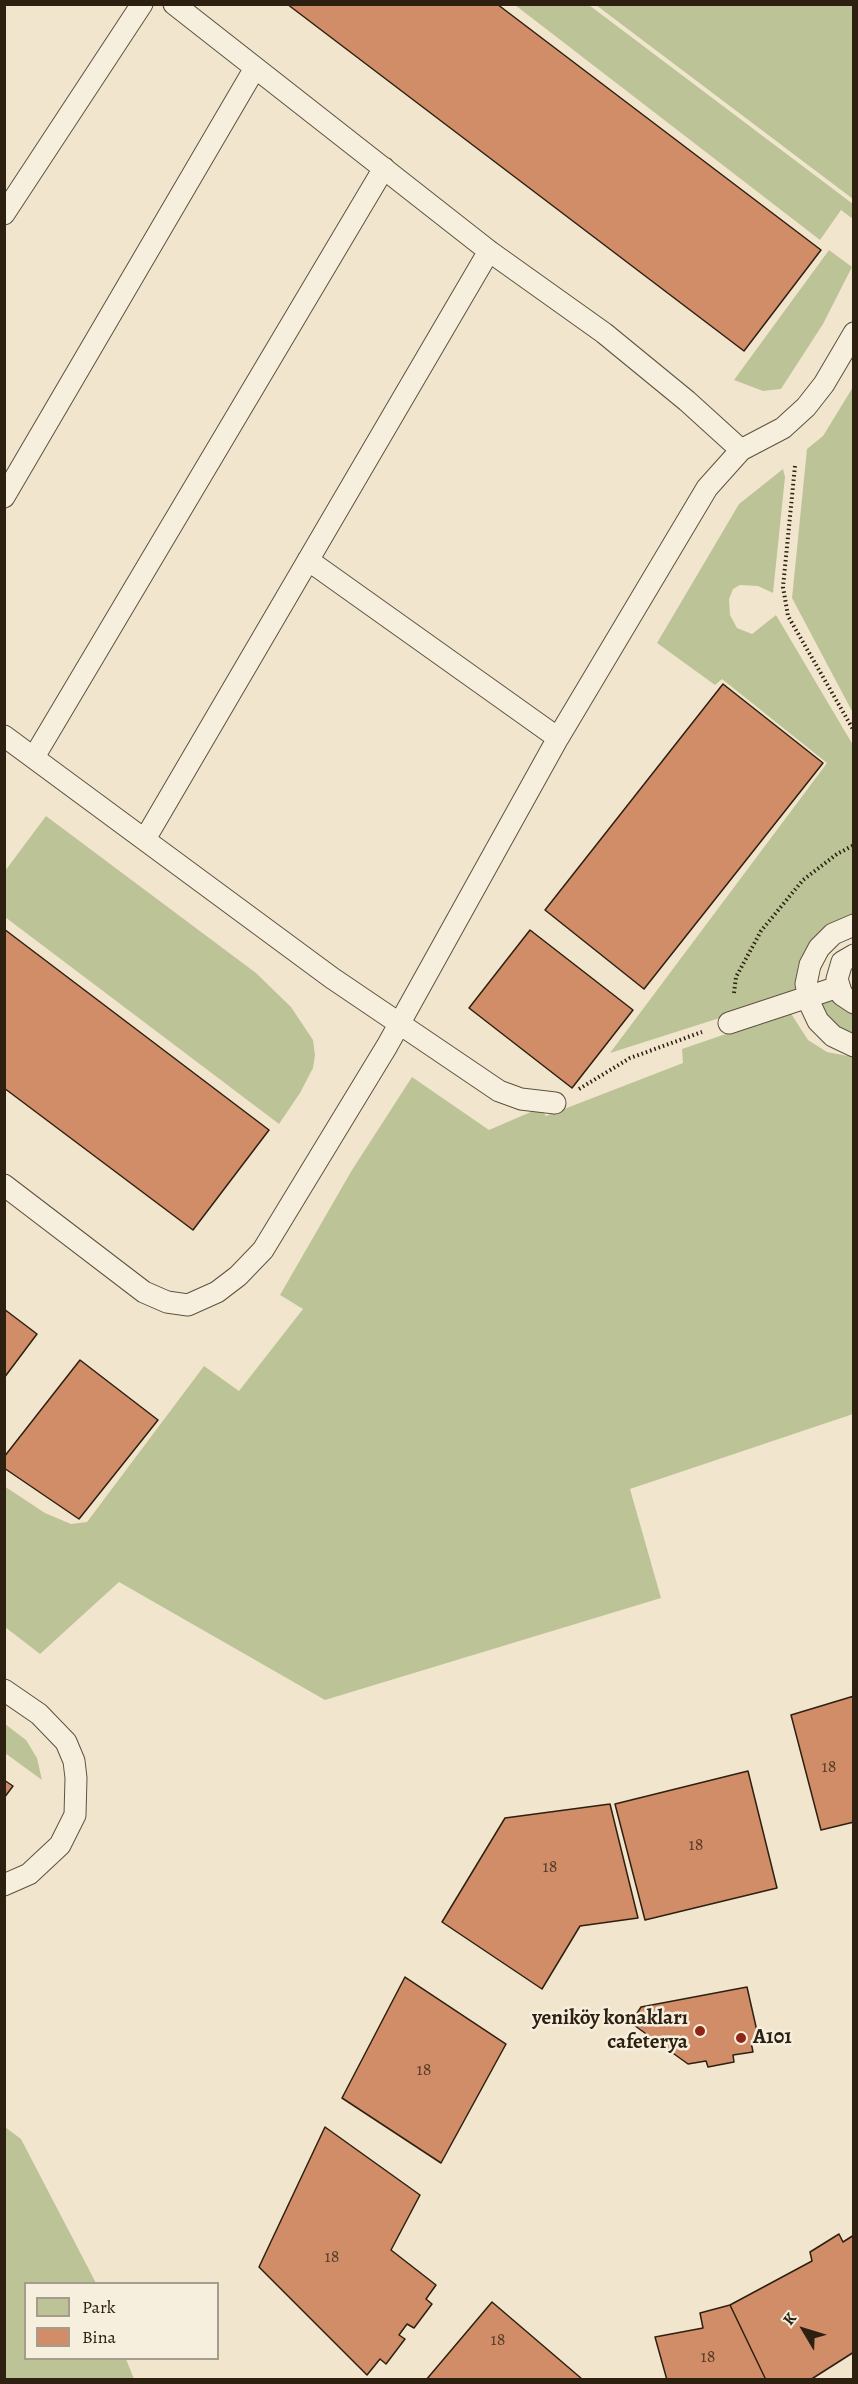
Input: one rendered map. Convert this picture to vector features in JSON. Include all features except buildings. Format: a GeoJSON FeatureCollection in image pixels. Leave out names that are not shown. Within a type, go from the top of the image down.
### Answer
{"type":"FeatureCollection","features":[{"type":"Feature","properties":{"kind":"lane"},"geometry":{"type":"LineString","coordinates":[[4,214],[141,4]]}},
{"type":"Feature","properties":{"kind":"lane"},"geometry":{"type":"LineString","coordinates":[[174,4],[489,251],[604,333],[687,401],[741,450]]}},
{"type":"Feature","properties":{"kind":"lane"},"geometry":{"type":"LineString","coordinates":[[4,497],[255,68]]}},
{"type":"Feature","properties":{"kind":"lane"},"geometry":{"type":"LineString","coordinates":[[34,757],[384,168]]}},
{"type":"Feature","properties":{"kind":"lane"},"geometry":{"type":"LineString","coordinates":[[145,839],[489,251]]}},
{"type":"Feature","properties":{"kind":"lane"},"geometry":{"type":"LineString","coordinates":[[4,1185],[144,1292],[166,1302],[188,1305],[217,1292],[238,1276],[263,1250],[399,1022],[558,738],[706,489],[741,450],[783,428],[806,407],[824,384],[854,333]]}},
{"type":"Feature","properties":{"kind":"lane"},"geometry":{"type":"LineString","coordinates":[[308,560],[558,738]]}},
{"type":"Feature","properties":{"kind":"lane"},"geometry":{"type":"LineString","coordinates":[[4,736],[332,978],[499,1091],[521,1099],[555,1103]]}},
{"type":"Feature","properties":{"kind":"lane"},"geometry":{"type":"LineString","coordinates":[[854,925],[833,934],[819,948],[810,965],[806,984],[818,1021],[833,1036],[854,1046]]}},
{"type":"Feature","properties":{"kind":"lane"},"geometry":{"type":"LineString","coordinates":[[854,955],[842,962],[838,970],[838,987],[842,995],[854,1003]]}},
{"type":"Feature","properties":{"kind":"lane"},"geometry":{"type":"LineString","coordinates":[[729,1023],[838,987]]}},
{"type":"Feature","properties":{"kind":"lane"},"geometry":{"type":"LineString","coordinates":[[4,1690],[39,1714],[66,1742],[74,1761],[76,1778],[75,1815],[60,1845],[29,1874],[4,1885]]}},
{"type":"Feature","properties":{"kind":"path"},"geometry":{"type":"LineString","coordinates":[[795,466],[783,587],[788,616],[854,731]]}},
{"type":"Feature","properties":{"kind":"path"},"geometry":{"type":"LineString","coordinates":[[555,1103],[630,1058],[729,1023],[736,977],[761,931],[803,880],[837,854],[854,845]]}},
{"type":"Feature","properties":{"kind":"green space"},"geometry":{"type":"Polygon","coordinates":[[[515,5],[589,5],[853,204],[853,219],[841,210],[820,240],[515,5]]]}},
{"type":"Feature","properties":{"kind":"green space"},"geometry":{"type":"Polygon","coordinates":[[[596,5],[853,5],[853,199],[596,5]]]}},
{"type":"Feature","properties":{"kind":"green space"},"geometry":{"type":"Polygon","coordinates":[[[829,250],[852,267],[823,324],[781,389],[763,391],[734,380],[829,250]]]}},
{"type":"Feature","properties":{"kind":"green space"},"geometry":{"type":"Polygon","coordinates":[[[853,387],[853,713],[792,598],[807,449],[823,436],[853,387]]]}},
{"type":"Feature","properties":{"kind":"green space"},"geometry":{"type":"Polygon","coordinates":[[[783,469],[785,477],[773,593],[758,586],[740,585],[733,589],[729,599],[730,615],[737,628],[752,634],[776,615],[853,745],[853,917],[825,930],[809,944],[798,966],[795,994],[610,1053],[827,763],[722,679],[715,685],[657,643],[739,504],[783,469]]]}},
{"type":"Feature","properties":{"kind":"green space"},"geometry":{"type":"Polygon","coordinates":[[[46,816],[256,973],[291,1007],[313,1040],[315,1055],[313,1068],[300,1093],[279,1124],[5,917],[5,871],[46,816]]]}},
{"type":"Feature","properties":{"kind":"green space"},"geometry":{"type":"Polygon","coordinates":[[[833,994],[853,1011],[853,1036],[844,1035],[814,1005],[833,994]]]}},
{"type":"Feature","properties":{"kind":"green space"},"geometry":{"type":"Polygon","coordinates":[[[790,1012],[808,1040],[827,1052],[853,1057],[853,1414],[630,1489],[661,1598],[325,1700],[119,1582],[40,1654],[5,1627],[4,1486],[45,1513],[71,1524],[87,1522],[204,1366],[239,1391],[303,1309],[280,1295],[352,1170],[412,1077],[489,1130],[540,1108],[546,1116],[683,1063],[682,1049],[790,1012]]]}},
{"type":"Feature","properties":{"kind":"green space"},"geometry":{"type":"Polygon","coordinates":[[[5,1724],[26,1740],[37,1758],[42,1780],[5,1753],[5,1724]]]}},
{"type":"Feature","properties":{"kind":"green space"},"geometry":{"type":"Polygon","coordinates":[[[5,2127],[21,2139],[95,2282],[24,2282],[24,2360],[126,2360],[134,2379],[5,2379],[5,2127]]]}},
{"type":"Feature","properties":{"kind":"place","name":"yeniköy konakları cafeterya"},"geometry":{"type":"Point","coordinates":[700,2031]}},
{"type":"Feature","properties":{"kind":"place","name":"A101"},"geometry":{"type":"Point","coordinates":[741,2038]}}]}
